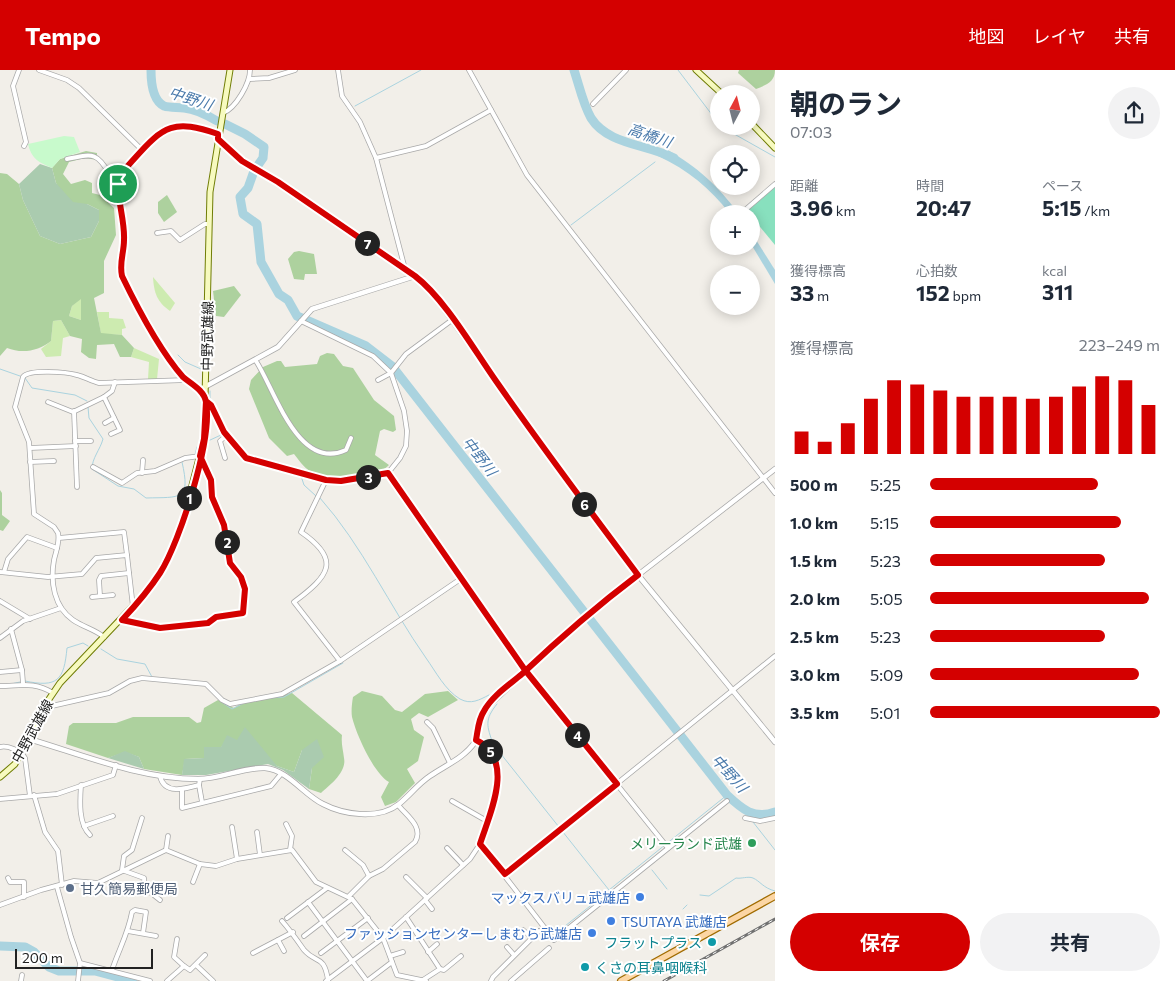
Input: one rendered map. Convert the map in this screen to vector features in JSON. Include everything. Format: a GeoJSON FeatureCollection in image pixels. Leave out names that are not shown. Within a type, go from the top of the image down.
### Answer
{"type":"FeatureCollection","features":[{"type":"Feature","properties":{"kind":"main road","name":"中野武雄線"},"geometry":{"type":"LineString","coordinates":[[0,777],[15,764],[22,753],[43,708],[53,693],[150,589],[172,551],[204,439],[207,386],[210,192],[230,70]]}},
{"type":"Feature","properties":{"kind":"main road"},"geometry":{"type":"LineString","coordinates":[[696,70],[712,85]]}},
{"type":"Feature","properties":{"kind":"main road"},"geometry":{"type":"LineString","coordinates":[[760,132],[775,148]]}},
{"type":"Feature","properties":{"kind":"main road"},"geometry":{"type":"LineString","coordinates":[[621,981],[775,896]]}},
{"type":"Feature","properties":{"kind":"street"},"geometry":{"type":"LineString","coordinates":[[19,70],[13,86],[26,142],[24,146]]}},
{"type":"Feature","properties":{"kind":"street"},"geometry":{"type":"LineString","coordinates":[[38,70],[67,80],[79,88],[142,150]]}},
{"type":"Feature","properties":{"kind":"street"},"geometry":{"type":"LineString","coordinates":[[223,113],[233,105],[250,79],[250,70]]}},
{"type":"Feature","properties":{"kind":"street"},"geometry":{"type":"LineString","coordinates":[[250,79],[269,78],[295,70]]}},
{"type":"Feature","properties":{"kind":"street"},"geometry":{"type":"LineString","coordinates":[[338,70],[342,96],[360,122],[376,158],[405,269]]}},
{"type":"Feature","properties":{"kind":"street"},"geometry":{"type":"LineString","coordinates":[[469,70],[527,175],[775,493]]}},
{"type":"Feature","properties":{"kind":"street"},"geometry":{"type":"LineString","coordinates":[[593,104],[626,70]]}},
{"type":"Feature","properties":{"kind":"street"},"geometry":{"type":"LineString","coordinates":[[376,158],[426,146],[491,110]]}},
{"type":"Feature","properties":{"kind":"street"},"geometry":{"type":"LineString","coordinates":[[301,321],[374,356],[391,373],[404,411],[407,431],[406,446],[400,458],[388,473],[341,481],[326,480],[246,458],[227,435],[211,405],[199,390],[186,380],[164,350],[122,276],[120,269],[124,228],[119,211],[118,184],[121,176],[157,135],[171,127],[182,126],[218,136],[255,170],[278,182],[425,283],[547,454],[638,575],[775,742]]}},
{"type":"Feature","properties":{"kind":"street"},"geometry":{"type":"LineString","coordinates":[[67,159],[89,154],[95,155],[101,159],[114,182],[118,184]]}},
{"type":"Feature","properties":{"kind":"street"},"geometry":{"type":"LineString","coordinates":[[751,205],[775,184]]}},
{"type":"Feature","properties":{"kind":"street"},"geometry":{"type":"LineString","coordinates":[[157,233],[171,231],[180,240],[205,224],[209,224]]}},
{"type":"Feature","properties":{"kind":"street"},"geometry":{"type":"LineString","coordinates":[[199,390],[256,361],[284,343],[305,316],[318,306],[354,297],[415,276]]}},
{"type":"Feature","properties":{"kind":"street"},"geometry":{"type":"LineString","coordinates":[[378,380],[391,373],[406,354],[452,320]]}},
{"type":"Feature","properties":{"kind":"street"},"geometry":{"type":"LineString","coordinates":[[256,361],[295,433],[309,448],[317,452],[338,454],[346,450],[351,438]]}},
{"type":"Feature","properties":{"kind":"street"},"geometry":{"type":"LineString","coordinates":[[104,637],[97,631],[74,621],[60,608],[54,590],[53,577],[59,538],[54,527],[34,514],[30,448],[15,407],[18,392],[25,374],[60,372],[78,375],[89,381],[99,383],[183,382],[186,380]]}},
{"type":"Feature","properties":{"kind":"street"},"geometry":{"type":"LineString","coordinates":[[48,402],[74,411],[104,397],[112,391],[115,382]]}},
{"type":"Feature","properties":{"kind":"street"},"geometry":{"type":"LineString","coordinates":[[104,397],[120,430],[111,434]]}},
{"type":"Feature","properties":{"kind":"street"},"geometry":{"type":"LineString","coordinates":[[74,411],[78,488]]}},
{"type":"Feature","properties":{"kind":"street"},"geometry":{"type":"LineString","coordinates":[[105,423],[114,418]]}},
{"type":"Feature","properties":{"kind":"street"},"geometry":{"type":"LineString","coordinates":[[225,458],[220,441],[227,435]]}},
{"type":"Feature","properties":{"kind":"street"},"geometry":{"type":"LineString","coordinates":[[30,448],[76,444],[91,440]]}},
{"type":"Feature","properties":{"kind":"street"},"geometry":{"type":"LineString","coordinates":[[93,467],[122,483],[131,476],[166,468],[185,458],[200,456],[211,480],[212,497],[224,525],[230,563],[241,577],[245,589],[243,613],[216,617],[208,623],[160,628],[122,620]]}},
{"type":"Feature","properties":{"kind":"street"},"geometry":{"type":"LineString","coordinates":[[142,473],[143,460]]}},
{"type":"Feature","properties":{"kind":"street"},"geometry":{"type":"LineString","coordinates":[[30,462],[54,461]]}},
{"type":"Feature","properties":{"kind":"street"},"geometry":{"type":"LineString","coordinates":[[29,739],[160,776],[200,779],[265,768],[281,774],[321,804],[338,810],[373,814],[389,810],[398,805],[419,784],[466,754],[476,740],[479,720],[484,710],[583,618],[775,469]]}},
{"type":"Feature","properties":{"kind":"street"},"geometry":{"type":"LineString","coordinates":[[388,473],[525,670],[668,848]]}},
{"type":"Feature","properties":{"kind":"street"},"geometry":{"type":"LineString","coordinates":[[326,480],[301,532],[317,543],[324,552],[328,559],[325,572],[312,589],[294,602],[340,661]]}},
{"type":"Feature","properties":{"kind":"street"},"geometry":{"type":"LineString","coordinates":[[59,538],[124,532],[133,608]]}},
{"type":"Feature","properties":{"kind":"street"},"geometry":{"type":"LineString","coordinates":[[57,548],[27,537],[8,558],[2,572],[53,577],[82,574],[96,558],[127,555]]}},
{"type":"Feature","properties":{"kind":"street"},"geometry":{"type":"LineString","coordinates":[[100,596],[99,580],[101,576],[129,573]]}},
{"type":"Feature","properties":{"kind":"street"},"geometry":{"type":"LineString","coordinates":[[43,708],[109,693],[130,681],[142,678],[204,684],[222,700],[236,703],[249,698],[282,694],[340,661],[462,578]]}},
{"type":"Feature","properties":{"kind":"street"},"geometry":{"type":"LineString","coordinates":[[92,597],[113,595]]}},
{"type":"Feature","properties":{"kind":"street"},"geometry":{"type":"LineString","coordinates":[[0,601],[30,619]]}},
{"type":"Feature","properties":{"kind":"street"},"geometry":{"type":"LineString","coordinates":[[0,638],[10,629],[30,619],[60,608]]}},
{"type":"Feature","properties":{"kind":"street"},"geometry":{"type":"LineString","coordinates":[[10,629],[22,670],[23,683]]}},
{"type":"Feature","properties":{"kind":"street"},"geometry":{"type":"LineString","coordinates":[[505,874],[733,692],[775,656]]}},
{"type":"Feature","properties":{"kind":"street"},"geometry":{"type":"LineString","coordinates":[[0,672],[22,670]]}},
{"type":"Feature","properties":{"kind":"street"},"geometry":{"type":"LineString","coordinates":[[0,686],[23,683],[43,686],[53,693]]}},
{"type":"Feature","properties":{"kind":"street"},"geometry":{"type":"LineString","coordinates":[[427,722],[433,728],[450,763]]}},
{"type":"Feature","properties":{"kind":"street"},"geometry":{"type":"LineString","coordinates":[[327,980],[384,938],[463,865],[480,844],[499,784],[499,777],[491,752],[486,745],[476,740]]}},
{"type":"Feature","properties":{"kind":"street"},"geometry":{"type":"LineString","coordinates":[[0,747],[4,746],[22,753],[27,764],[32,796],[45,832],[58,850],[59,886],[71,937],[81,965],[80,980]]}},
{"type":"Feature","properties":{"kind":"street"},"geometry":{"type":"LineString","coordinates":[[0,799],[57,794],[113,775],[116,765]]}},
{"type":"Feature","properties":{"kind":"street"},"geometry":{"type":"LineString","coordinates":[[182,790],[182,808],[271,786],[281,774]]}},
{"type":"Feature","properties":{"kind":"street"},"geometry":{"type":"LineString","coordinates":[[160,776],[161,782],[167,787],[182,790],[199,785]]}},
{"type":"Feature","properties":{"kind":"street"},"geometry":{"type":"LineString","coordinates":[[200,779],[199,785],[202,802]]}},
{"type":"Feature","properties":{"kind":"street"},"geometry":{"type":"LineString","coordinates":[[81,785],[81,813],[84,826],[90,835]]}},
{"type":"Feature","properties":{"kind":"street"},"geometry":{"type":"LineString","coordinates":[[452,801],[487,821]]}},
{"type":"Feature","properties":{"kind":"street"},"geometry":{"type":"LineString","coordinates":[[480,844],[554,940],[727,801]]}},
{"type":"Feature","properties":{"kind":"street"},"geometry":{"type":"LineString","coordinates":[[304,936],[350,898],[369,876],[383,869],[415,842],[418,837],[418,830],[398,805]]}},
{"type":"Feature","properties":{"kind":"street"},"geometry":{"type":"LineString","coordinates":[[84,826],[113,816]]}},
{"type":"Feature","properties":{"kind":"street"},"geometry":{"type":"LineString","coordinates":[[122,870],[121,865],[124,856],[132,850],[142,818]]}},
{"type":"Feature","properties":{"kind":"street"},"geometry":{"type":"LineString","coordinates":[[745,818],[760,821],[775,818]]}},
{"type":"Feature","properties":{"kind":"street"},"geometry":{"type":"LineString","coordinates":[[286,824],[292,836],[290,850]]}},
{"type":"Feature","properties":{"kind":"street"},"geometry":{"type":"LineString","coordinates":[[232,826],[237,859]]}},
{"type":"Feature","properties":{"kind":"street"},"geometry":{"type":"LineString","coordinates":[[257,832],[260,855]]}},
{"type":"Feature","properties":{"kind":"street"},"geometry":{"type":"LineString","coordinates":[[166,850],[168,836]]}},
{"type":"Feature","properties":{"kind":"street"},"geometry":{"type":"LineString","coordinates":[[446,848],[463,865]]}},
{"type":"Feature","properties":{"kind":"street"},"geometry":{"type":"LineString","coordinates":[[0,905],[41,890],[74,882],[98,883],[166,850],[200,864],[216,866],[237,859],[290,850],[297,854],[316,882],[350,898],[368,918],[384,938],[397,975],[422,981],[440,969],[444,970],[461,956]]}},
{"type":"Feature","properties":{"kind":"street"},"geometry":{"type":"LineString","coordinates":[[345,850],[363,865],[369,876]]}},
{"type":"Feature","properties":{"kind":"street"},"geometry":{"type":"LineString","coordinates":[[193,882],[200,864]]}},
{"type":"Feature","properties":{"kind":"street"},"geometry":{"type":"LineString","coordinates":[[122,870],[144,878],[145,888],[160,900]]}},
{"type":"Feature","properties":{"kind":"street"},"geometry":{"type":"LineString","coordinates":[[406,877],[426,899],[432,909]]}},
{"type":"Feature","properties":{"kind":"street"},"geometry":{"type":"LineString","coordinates":[[8,878],[10,882],[24,882],[24,897]]}},
{"type":"Feature","properties":{"kind":"street"},"geometry":{"type":"LineString","coordinates":[[287,918],[326,888]]}},
{"type":"Feature","properties":{"kind":"street"},"geometry":{"type":"LineString","coordinates":[[308,902],[367,981],[392,962]]}},
{"type":"Feature","properties":{"kind":"street"},"geometry":{"type":"LineString","coordinates":[[112,970],[128,931],[132,912],[135,910],[146,912],[143,933]]}},
{"type":"Feature","properties":{"kind":"street"},"geometry":{"type":"LineString","coordinates":[[406,917],[440,969]]}},
{"type":"Feature","properties":{"kind":"street"},"geometry":{"type":"LineString","coordinates":[[321,953],[368,918]]}},
{"type":"Feature","properties":{"kind":"street"},"geometry":{"type":"LineString","coordinates":[[282,921],[307,952],[319,959],[326,967],[327,980]]}},
{"type":"Feature","properties":{"kind":"street"},"geometry":{"type":"LineString","coordinates":[[524,930],[532,938]]}},
{"type":"Feature","properties":{"kind":"street"},"geometry":{"type":"LineString","coordinates":[[128,931],[156,936]]}},
{"type":"Feature","properties":{"kind":"street"},"geometry":{"type":"LineString","coordinates":[[491,981],[539,931]]}},
{"type":"Feature","properties":{"kind":"street"},"geometry":{"type":"LineString","coordinates":[[253,953],[292,932]]}},
{"type":"Feature","properties":{"kind":"street"},"geometry":{"type":"LineString","coordinates":[[177,939],[174,957],[190,970],[205,955]]}},
{"type":"Feature","properties":{"kind":"street"},"geometry":{"type":"LineString","coordinates":[[278,940],[284,951]]}},
{"type":"Feature","properties":{"kind":"street"},"geometry":{"type":"LineString","coordinates":[[428,952],[437,944]]}},
{"type":"Feature","properties":{"kind":"street"},"geometry":{"type":"LineString","coordinates":[[507,947],[514,955]]}},
{"type":"Feature","properties":{"kind":"street"},"geometry":{"type":"LineString","coordinates":[[511,981],[549,948]]}},
{"type":"Feature","properties":{"kind":"street"},"geometry":{"type":"LineString","coordinates":[[390,956],[403,952]]}},
{"type":"Feature","properties":{"kind":"street"},"geometry":{"type":"LineString","coordinates":[[81,965],[112,970],[150,981]]}},
{"type":"Feature","properties":{"kind":"street"},"geometry":{"type":"LineString","coordinates":[[196,965],[213,981]]}},
{"type":"Feature","properties":{"kind":"street"},"geometry":{"type":"LineString","coordinates":[[167,981],[184,966]]}},
{"type":"Feature","properties":{"kind":"street"},"geometry":{"type":"LineString","coordinates":[[21,981],[22,974]]}},
{"type":"Feature","properties":{"kind":"green space"},"geometry":{"type":"Polygon","coordinates":[[[739,70],[775,70],[772,80],[760,87],[760,85],[752,85],[738,73],[739,70]]]}},
{"type":"Feature","properties":{"kind":"green space"},"geometry":{"type":"Polygon","coordinates":[[[64,136],[74,137],[80,152],[60,159],[52,168],[36,159],[29,149],[28,144],[64,136]]]}},
{"type":"Feature","properties":{"kind":"green space"},"geometry":{"type":"Polygon","coordinates":[[[86,151],[97,153],[97,160],[85,158],[69,162],[63,174],[71,184],[85,180],[92,183],[92,193],[100,195],[114,208],[116,235],[104,261],[104,293],[94,298],[101,333],[122,335],[134,348],[131,357],[120,357],[114,344],[97,345],[96,359],[89,358],[81,352],[82,339],[70,336],[61,320],[53,321],[51,341],[41,347],[24,351],[7,348],[0,356],[0,173],[7,174],[19,184],[23,200],[40,236],[60,244],[91,237],[99,221],[99,210],[87,204],[74,218],[56,183],[52,168],[60,159],[86,151]],[[81,299],[72,306],[69,316],[81,320],[81,299]]]}},
{"type":"Feature","properties":{"kind":"green space"},"geometry":{"type":"Polygon","coordinates":[[[40,164],[52,168],[56,183],[73,202],[87,204],[99,210],[99,221],[91,237],[60,244],[40,236],[23,200],[19,184],[40,164]]]}},
{"type":"Feature","properties":{"kind":"green space"},"geometry":{"type":"Polygon","coordinates":[[[775,186],[775,245],[760,227],[760,205],[754,205],[775,186]]]}},
{"type":"Feature","properties":{"kind":"green space"},"geometry":{"type":"Polygon","coordinates":[[[167,195],[177,212],[164,222],[158,213],[158,202],[167,195]]]}},
{"type":"Feature","properties":{"kind":"green space"},"geometry":{"type":"Polygon","coordinates":[[[294,252],[314,254],[317,274],[305,274],[304,280],[294,279],[288,259],[294,252]]]}},
{"type":"Feature","properties":{"kind":"green space"},"geometry":{"type":"Polygon","coordinates":[[[153,277],[175,303],[170,311],[157,297],[153,277]]]}},
{"type":"Feature","properties":{"kind":"green space"},"geometry":{"type":"Polygon","coordinates":[[[234,286],[241,295],[224,317],[216,316],[213,291],[234,286]]]}},
{"type":"Feature","properties":{"kind":"green space"},"geometry":{"type":"Polygon","coordinates":[[[81,298],[81,320],[69,316],[72,306],[81,298]]]}},
{"type":"Feature","properties":{"kind":"green space"},"geometry":{"type":"Polygon","coordinates":[[[97,312],[109,312],[109,318],[123,319],[126,328],[122,329],[122,335],[101,334],[97,312]]]}},
{"type":"Feature","properties":{"kind":"green space"},"geometry":{"type":"Polygon","coordinates":[[[61,320],[70,336],[63,338],[61,356],[46,357],[41,349],[51,341],[53,321],[61,320]]]}},
{"type":"Feature","properties":{"kind":"green space"},"geometry":{"type":"Polygon","coordinates":[[[134,348],[159,359],[157,379],[148,379],[149,362],[131,357],[134,348]]]}},
{"type":"Feature","properties":{"kind":"green space"},"geometry":{"type":"Polygon","coordinates":[[[327,353],[334,354],[343,366],[353,368],[374,400],[394,416],[396,430],[393,432],[384,429],[380,431],[375,455],[389,465],[383,470],[363,476],[328,477],[310,471],[294,454],[287,456],[269,438],[249,389],[251,380],[263,367],[277,361],[281,361],[285,367],[317,364],[320,356],[327,353]]]}},
{"type":"Feature","properties":{"kind":"green space"},"geometry":{"type":"Polygon","coordinates":[[[0,490],[2,493],[2,515],[10,521],[3,531],[0,530],[0,490]]]}},
{"type":"Feature","properties":{"kind":"green space"},"geometry":{"type":"Polygon","coordinates":[[[362,691],[382,696],[395,710],[402,712],[425,694],[448,691],[458,700],[428,717],[419,713],[411,719],[414,730],[424,737],[418,761],[407,769],[415,783],[396,802],[385,806],[381,797],[389,782],[377,771],[357,733],[352,717],[353,697],[362,691]]]}},
{"type":"Feature","properties":{"kind":"green space"},"geometry":{"type":"Polygon","coordinates":[[[292,693],[342,735],[343,768],[337,778],[321,793],[309,789],[312,768],[302,750],[294,772],[277,766],[237,741],[221,747],[204,758],[185,759],[182,775],[144,769],[139,757],[125,752],[108,758],[66,744],[69,726],[73,723],[116,723],[133,717],[189,717],[197,723],[201,722],[204,708],[218,700],[234,708],[246,700],[292,693]]]}},
{"type":"Feature","properties":{"kind":"green space"},"geometry":{"type":"Polygon","coordinates":[[[245,727],[277,766],[294,772],[302,750],[317,739],[324,757],[312,768],[309,789],[283,770],[268,764],[206,775],[182,775],[184,759],[204,758],[204,747],[221,747],[227,735],[237,740],[245,727]]]}},
{"type":"Feature","properties":{"kind":"green space"},"geometry":{"type":"Polygon","coordinates":[[[125,751],[139,757],[144,769],[108,758],[125,751]]]}},
{"type":"Feature","properties":{"kind":"water"},"geometry":{"type":"Polygon","coordinates":[[[666,149],[688,163],[710,181],[710,191],[679,167],[658,156],[666,149]]]}},
{"type":"Feature","properties":{"kind":"water"},"geometry":{"type":"Polygon","coordinates":[[[724,195],[732,205],[722,205],[715,196],[724,195]]]}},
{"type":"Feature","properties":{"kind":"water"},"geometry":{"type":"Polygon","coordinates":[[[760,246],[775,270],[775,284],[758,255],[760,255],[760,246]]]}},
{"type":"Feature","properties":{"kind":"waterway","name":"中野川"},"geometry":{"type":"LineString","coordinates":[[151,70],[153,90],[160,103],[166,107],[193,110],[217,121]]}},
{"type":"Feature","properties":{"kind":"waterway"},"geometry":{"type":"LineString","coordinates":[[355,106],[421,70]]}},
{"type":"Feature","properties":{"kind":"waterway","name":"高橋川"},"geometry":{"type":"LineString","coordinates":[[574,70],[586,107],[598,127],[618,139],[674,158]]}},
{"type":"Feature","properties":{"kind":"waterway"},"geometry":{"type":"LineString","coordinates":[[678,70],[710,112]]}},
{"type":"Feature","properties":{"kind":"waterway","name":"中野川"},"geometry":{"type":"LineString","coordinates":[[225,124],[245,134],[264,147],[263,158],[254,171],[248,188],[240,197],[243,214],[257,224],[261,262],[279,294],[288,300],[297,316],[366,346],[392,366],[727,795],[749,812],[761,815],[775,812]]}},
{"type":"Feature","properties":{"kind":"waterway"},"geometry":{"type":"LineString","coordinates":[[736,135],[775,157]]}},
{"type":"Feature","properties":{"kind":"waterway"},"geometry":{"type":"LineString","coordinates":[[571,225],[655,162]]}},
{"type":"Feature","properties":{"kind":"waterway"},"geometry":{"type":"LineString","coordinates":[[178,355],[185,362],[201,369]]}},
{"type":"Feature","properties":{"kind":"waterway"},"geometry":{"type":"LineString","coordinates":[[0,369],[20,376]]}},
{"type":"Feature","properties":{"kind":"waterway"},"geometry":{"type":"LineString","coordinates":[[25,378],[32,388],[75,395],[87,401]]}},
{"type":"Feature","properties":{"kind":"waterway"},"geometry":{"type":"LineString","coordinates":[[210,391],[210,402]]}},
{"type":"Feature","properties":{"kind":"waterway"},"geometry":{"type":"LineString","coordinates":[[210,406],[221,435],[243,460],[301,476],[304,485],[316,496]]}},
{"type":"Feature","properties":{"kind":"waterway"},"geometry":{"type":"LineString","coordinates":[[88,407],[89,418],[103,439],[93,461],[92,469],[118,486],[134,489],[146,498],[175,496],[184,490],[182,462]]}},
{"type":"Feature","properties":{"kind":"waterway"},"geometry":{"type":"LineString","coordinates":[[208,441],[221,435]]}},
{"type":"Feature","properties":{"kind":"waterway"},"geometry":{"type":"LineString","coordinates":[[195,455],[197,447]]}},
{"type":"Feature","properties":{"kind":"waterway"},"geometry":{"type":"LineString","coordinates":[[320,498],[363,556],[445,686],[460,699],[468,702],[482,699],[489,695]]}},
{"type":"Feature","properties":{"kind":"waterway"},"geometry":{"type":"LineString","coordinates":[[25,681],[36,683],[52,682],[57,679],[64,668],[67,648],[83,643],[88,646]]}},
{"type":"Feature","properties":{"kind":"waterway"},"geometry":{"type":"LineString","coordinates":[[101,649],[117,659],[145,664],[152,677]]}},
{"type":"Feature","properties":{"kind":"waterway"},"geometry":{"type":"LineString","coordinates":[[270,698],[284,697],[343,663]]}},
{"type":"Feature","properties":{"kind":"waterway"},"geometry":{"type":"LineString","coordinates":[[11,684],[20,682]]}},
{"type":"Feature","properties":{"kind":"waterway"},"geometry":{"type":"LineString","coordinates":[[208,689],[220,701],[232,709],[244,703]]}},
{"type":"Feature","properties":{"kind":"waterway"},"geometry":{"type":"LineString","coordinates":[[497,704],[488,719],[489,732],[493,744],[609,890],[727,795]]}},
{"type":"Feature","properties":{"kind":"waterway"},"geometry":{"type":"LineString","coordinates":[[753,822],[775,850]]}},
{"type":"Feature","properties":{"kind":"waterway"},"geometry":{"type":"LineString","coordinates":[[652,870],[667,889]]}},
{"type":"Feature","properties":{"kind":"waterway"},"geometry":{"type":"LineString","coordinates":[[700,895],[709,896],[736,878],[747,877],[753,878],[775,891]]}},
{"type":"Feature","properties":{"kind":"waterway"},"geometry":{"type":"LineString","coordinates":[[555,934],[609,891]]}},
{"type":"Feature","properties":{"kind":"waterway"},"geometry":{"type":"LineString","coordinates":[[683,909],[687,905]]}},
{"type":"Feature","properties":{"kind":"waterway"},"geometry":{"type":"LineString","coordinates":[[0,946],[25,947],[34,952],[49,967],[59,971],[95,971],[133,981]]}},
{"type":"Feature","properties":{"kind":"railway"},"geometry":{"type":"LineString","coordinates":[[664,981],[775,919]]}},
{"type":"Feature","properties":{"kind":"place","name":"メリーランド武雄"},"geometry":{"type":"Point","coordinates":[752,843]}},
{"type":"Feature","properties":{"kind":"place","name":"甘久簡易郵便局"},"geometry":{"type":"Point","coordinates":[70,888]}},
{"type":"Feature","properties":{"kind":"place","name":"マックスバリュ武雄店"},"geometry":{"type":"Point","coordinates":[640,897]}},
{"type":"Feature","properties":{"kind":"place","name":"TSUTAYA 武雄店"},"geometry":{"type":"Point","coordinates":[611,921]}},
{"type":"Feature","properties":{"kind":"place","name":"ファッションセンターしまむら武雄店"},"geometry":{"type":"Point","coordinates":[592,933]}},
{"type":"Feature","properties":{"kind":"place","name":"フラットプラス"},"geometry":{"type":"Point","coordinates":[712,942]}},
{"type":"Feature","properties":{"kind":"place","name":"くさの耳鼻咽喉科"},"geometry":{"type":"Point","coordinates":[585,967]}},
{"type":"Feature","properties":{"kind":"route"},"geometry":{"type":"LineString","coordinates":[[118,184],[119,211],[124,228],[120,269],[122,276],[174,367],[199,390],[206,401],[204,439],[181,528],[161,572],[150,589],[122,620],[128,623],[160,628],[208,623],[216,617],[243,613],[245,609],[243,599],[245,589],[241,577],[230,563],[224,525],[212,497],[211,480],[200,456],[204,439],[206,418],[206,401],[211,405],[224,432],[246,458],[326,480],[341,481],[388,473],[525,670],[617,784],[505,874],[480,844],[499,784],[499,777],[491,752],[486,745],[476,740],[479,720],[491,702],[525,670],[583,618],[638,575],[547,454],[425,283],[278,182],[252,168],[228,150],[218,139],[218,134],[204,129],[182,126],[164,130],[126,168],[118,184]]}}]}
